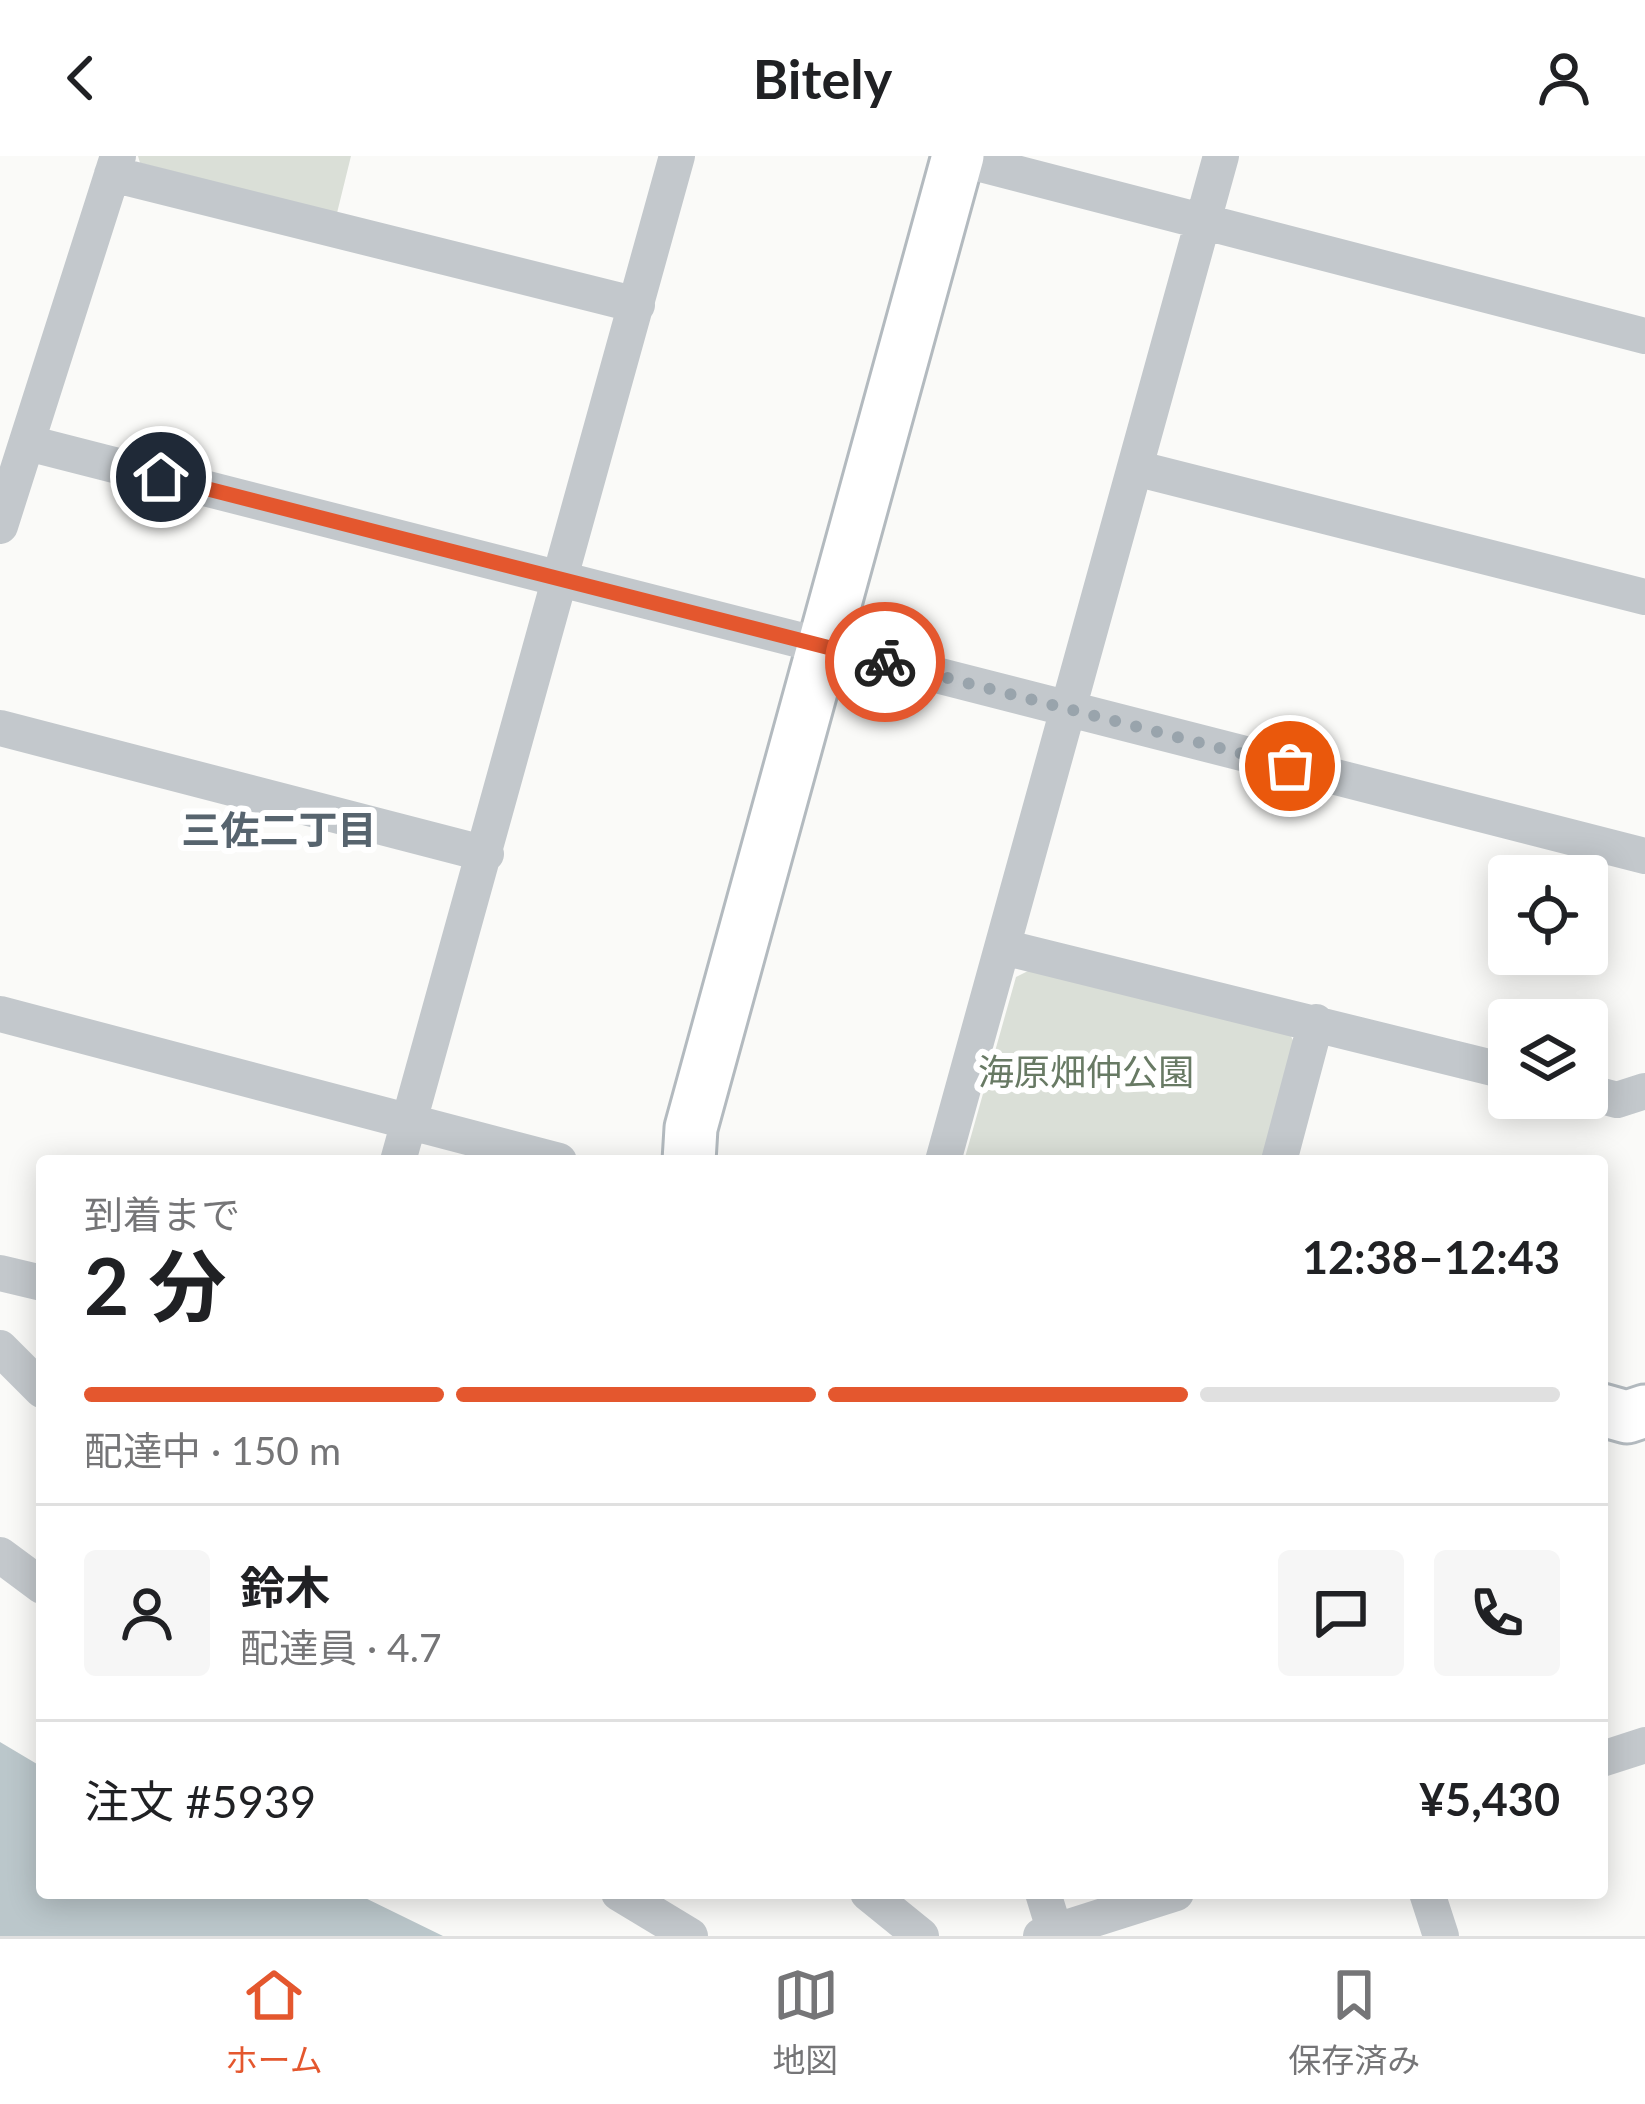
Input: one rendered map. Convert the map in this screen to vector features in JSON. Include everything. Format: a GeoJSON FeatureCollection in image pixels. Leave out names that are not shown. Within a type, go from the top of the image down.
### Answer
{"type":"FeatureCollection","features":[{"type":"Feature","properties":{"kind":"street"},"geometry":{"type":"LineString","coordinates":[[400,1155],[677,156]]}},
{"type":"Feature","properties":{"kind":"street"},"geometry":{"type":"LineString","coordinates":[[945,1155],[1220,156]]}},
{"type":"Feature","properties":{"kind":"street"},"geometry":{"type":"LineString","coordinates":[[689,1155],[691,1128],[956,157],[1645,335]]}},
{"type":"Feature","properties":{"kind":"street"},"geometry":{"type":"LineString","coordinates":[[0,526],[115,165],[637,305]]}},
{"type":"Feature","properties":{"kind":"street"},"geometry":{"type":"LineString","coordinates":[[28,443],[1645,856]]}},
{"type":"Feature","properties":{"kind":"street"},"geometry":{"type":"LineString","coordinates":[[1135,468],[1645,597]]}},
{"type":"Feature","properties":{"kind":"street"},"geometry":{"type":"LineString","coordinates":[[0,728],[486,854]]}},
{"type":"Feature","properties":{"kind":"street"},"geometry":{"type":"LineString","coordinates":[[1003,947],[1488,1067]]}},
{"type":"Feature","properties":{"kind":"street"},"geometry":{"type":"LineString","coordinates":[[0,1014],[538,1155]]}},
{"type":"Feature","properties":{"kind":"street"},"geometry":{"type":"LineString","coordinates":[[1281,1155],[1316,1022]]}},
{"type":"Feature","properties":{"kind":"street"},"geometry":{"type":"LineString","coordinates":[[1608,1098],[1617,1100],[1645,1090]]}},
{"type":"Feature","properties":{"kind":"street"},"geometry":{"type":"LineString","coordinates":[[0,1273],[36,1282]]}},
{"type":"Feature","properties":{"kind":"street"},"geometry":{"type":"LineString","coordinates":[[0,1348],[36,1384]]}},
{"type":"Feature","properties":{"kind":"street"},"geometry":{"type":"LineString","coordinates":[[1608,1412],[1628,1417],[1645,1412]]}},
{"type":"Feature","properties":{"kind":"street"},"geometry":{"type":"LineString","coordinates":[[0,1555],[36,1582]]}},
{"type":"Feature","properties":{"kind":"street"},"geometry":{"type":"LineString","coordinates":[[1608,1757],[1645,1745]]}},
{"type":"Feature","properties":{"kind":"street"},"geometry":{"type":"LineString","coordinates":[[629,1899],[690,1936]]}},
{"type":"Feature","properties":{"kind":"street"},"geometry":{"type":"LineString","coordinates":[[876,1899],[922,1936]]}},
{"type":"Feature","properties":{"kind":"street"},"geometry":{"type":"LineString","coordinates":[[1044,1899],[1048,1934],[1157,1899]]}},
{"type":"Feature","properties":{"kind":"street"},"geometry":{"type":"LineString","coordinates":[[1429,1899],[1441,1936]]}},
{"type":"Feature","properties":{"kind":"green space"},"geometry":{"type":"Polygon","coordinates":[[[138,156],[351,156],[337,213],[140,163],[138,156]]]}},
{"type":"Feature","properties":{"kind":"green space","name":"海原畑仲公園"},"geometry":{"type":"Polygon","coordinates":[[[1034,968],[1290,1034],[1295,1045],[1268,1155],[966,1155],[1016,977],[1034,968]]]}},
{"type":"Feature","properties":{"kind":"shaded area"},"geometry":{"type":"Polygon","coordinates":[[[0,1742],[36,1763],[36,1899],[367,1899],[443,1936],[0,1936],[0,1742]]]}},
{"type":"Feature","properties":{"kind":"way so far"},"geometry":{"type":"LineString","coordinates":[[885,662],[1290,766]]}},
{"type":"Feature","properties":{"kind":"district","name":"三佐二丁目"},"geometry":{"type":"Point","coordinates":[279,830]}},
{"type":"Feature","properties":{"kind":"route"},"geometry":{"type":"LineString","coordinates":[[161,477],[885,662]]}}]}
